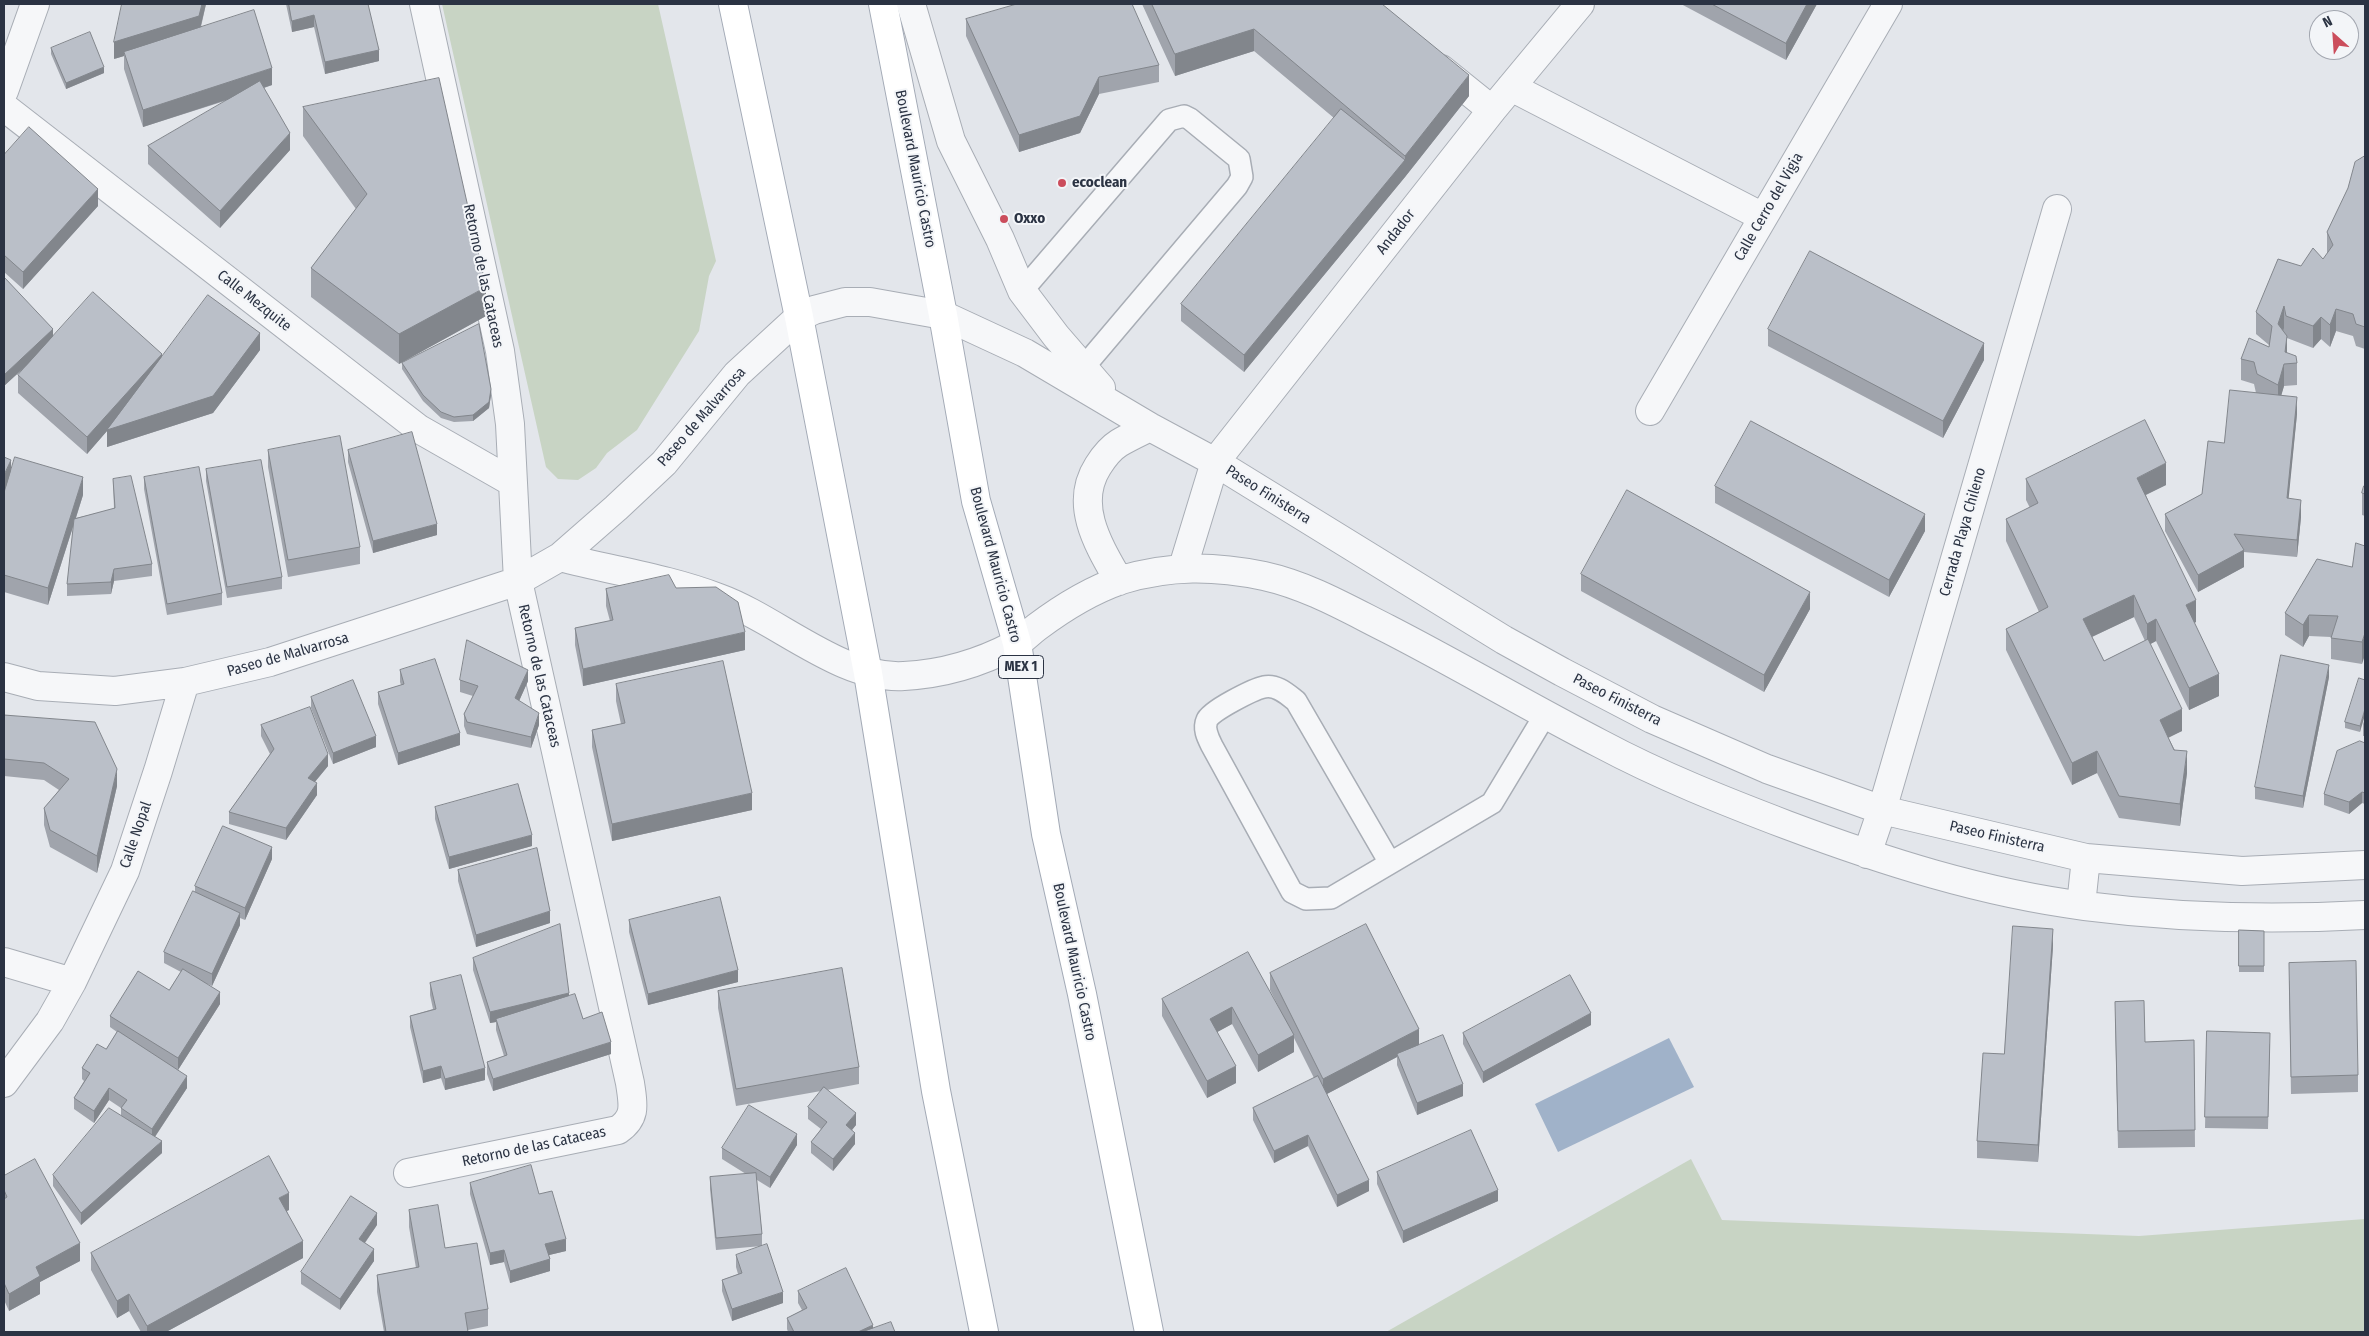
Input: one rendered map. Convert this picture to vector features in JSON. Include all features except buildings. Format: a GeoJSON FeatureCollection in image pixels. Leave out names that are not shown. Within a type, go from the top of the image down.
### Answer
{"type":"FeatureCollection","features":[{"type":"Feature","properties":{"kind":"main road"},"geometry":{"type":"LineString","coordinates":[[733,4],[799,317],[868,673],[936,1091],[984,1332]]}},
{"type":"Feature","properties":{"kind":"main road","name":"Boulevard Mauricio Castro"},"geometry":{"type":"LineString","coordinates":[[883,4],[943,315],[976,501],[1017,643],[1046,834],[1082,994],[1149,1332]]}},
{"type":"Feature","properties":{"kind":"street"},"geometry":{"type":"LineString","coordinates":[[4,91],[35,4]]}},
{"type":"Feature","properties":{"kind":"street","name":"Retorno de las Cataceas"},"geometry":{"type":"LineString","coordinates":[[408,1173],[618,1130],[627,1124],[632,1114],[630,1083],[518,581],[510,424],[500,351],[424,4]]}},
{"type":"Feature","properties":{"kind":"street"},"geometry":{"type":"LineString","coordinates":[[911,4],[951,141],[1000,239],[1022,291],[1083,368],[1115,404]]}},
{"type":"Feature","properties":{"kind":"street","name":"Andador"},"geometry":{"type":"LineString","coordinates":[[1215,462],[1492,110],[1580,4]]}},
{"type":"Feature","properties":{"kind":"street","name":"Calle Cerro del Vigia"},"geometry":{"type":"LineString","coordinates":[[1650,411],[1888,4]]}},
{"type":"Feature","properties":{"kind":"street"},"geometry":{"type":"LineString","coordinates":[[1422,54],[1492,110]]}},
{"type":"Feature","properties":{"kind":"street"},"geometry":{"type":"LineString","coordinates":[[1511,87],[1763,217]]}},
{"type":"Feature","properties":{"kind":"street","name":"Calle Mezquite"},"geometry":{"type":"LineString","coordinates":[[4,107],[419,429],[512,482]]}},
{"type":"Feature","properties":{"kind":"street","name":"Cerrada Playa Chileno"},"geometry":{"type":"LineString","coordinates":[[1867,854],[1882,810],[2057,210]]}},
{"type":"Feature","properties":{"kind":"street","name":"Paseo Finisterra"},"geometry":{"type":"LineString","coordinates":[[799,317],[814,310],[845,302],[870,302],[943,315],[1025,353],[1115,404],[1150,427],[1215,462],[1504,640],[1562,672],[1652,719],[1767,769],[1882,810],[2086,858],[2242,871],[2365,865]]}},
{"type":"Feature","properties":{"kind":"street","name":"Paseo de Malvarrosa"},"geometry":{"type":"LineString","coordinates":[[4,677],[38,686],[116,692],[185,682],[270,662],[518,581],[560,557],[664,463],[737,374],[799,317]]}},
{"type":"Feature","properties":{"kind":"street"},"geometry":{"type":"LineString","coordinates":[[1119,581],[1097,542],[1088,518],[1087,492],[1094,473],[1103,459],[1118,444],[1150,427]]}},
{"type":"Feature","properties":{"kind":"street"},"geometry":{"type":"LineString","coordinates":[[1183,567],[1215,462]]}},
{"type":"Feature","properties":{"kind":"street"},"geometry":{"type":"LineString","coordinates":[[560,557],[610,570],[666,580],[723,599],[762,618],[809,646],[868,673],[887,677],[954,670],[1017,643],[1038,626],[1074,603],[1119,581],[1183,567],[1217,568],[1297,585],[1324,596],[1446,659],[1545,715],[1631,760],[1716,798],[1867,854],[1927,872],[2006,891],[2082,905],[2178,915],[2292,919],[2365,915]]}},
{"type":"Feature","properties":{"kind":"street","name":"Calle Nopal"},"geometry":{"type":"LineString","coordinates":[[4,1083],[50,1021],[72,982],[124,870],[158,771],[185,682]]}},
{"type":"Feature","properties":{"kind":"street"},"geometry":{"type":"LineString","coordinates":[[2082,905],[2086,858]]}},
{"type":"Feature","properties":{"kind":"street"},"geometry":{"type":"LineString","coordinates":[[4,962],[72,982]]}},
{"type":"Feature","properties":{"kind":"lane"},"geometry":{"type":"LineString","coordinates":[[1022,291],[1169,120],[1184,116],[1190,119],[1239,159],[1242,177],[1237,186],[1083,368]]}},
{"type":"Feature","properties":{"kind":"lane"},"geometry":{"type":"LineString","coordinates":[[1390,863],[1296,701],[1281,689],[1265,686],[1211,713],[1206,721],[1206,733],[1212,746],[1292,892],[1306,899],[1331,898],[1492,803],[1545,715]]}},
{"type":"Feature","properties":{"kind":"green space"},"geometry":{"type":"Polygon","coordinates":[[[442,4],[658,4],[716,261],[709,276],[699,331],[637,430],[607,453],[596,468],[578,480],[558,479],[546,467],[442,4]]]}},
{"type":"Feature","properties":{"kind":"green space"},"geometry":{"type":"Polygon","coordinates":[[[1691,1159],[1722,1220],[2139,1236],[2365,1219],[2365,1332],[1386,1332],[1691,1159]]]}},
{"type":"Feature","properties":{"kind":"water"},"geometry":{"type":"Polygon","coordinates":[[[1669,1038],[1694,1087],[1558,1152],[1535,1104],[1669,1038]]]}},
{"type":"Feature","properties":{"kind":"place","name":"ecoclean"},"geometry":{"type":"Point","coordinates":[1062,183]}},
{"type":"Feature","properties":{"kind":"place","name":"Oxxo"},"geometry":{"type":"Point","coordinates":[1004,219]}}]}
